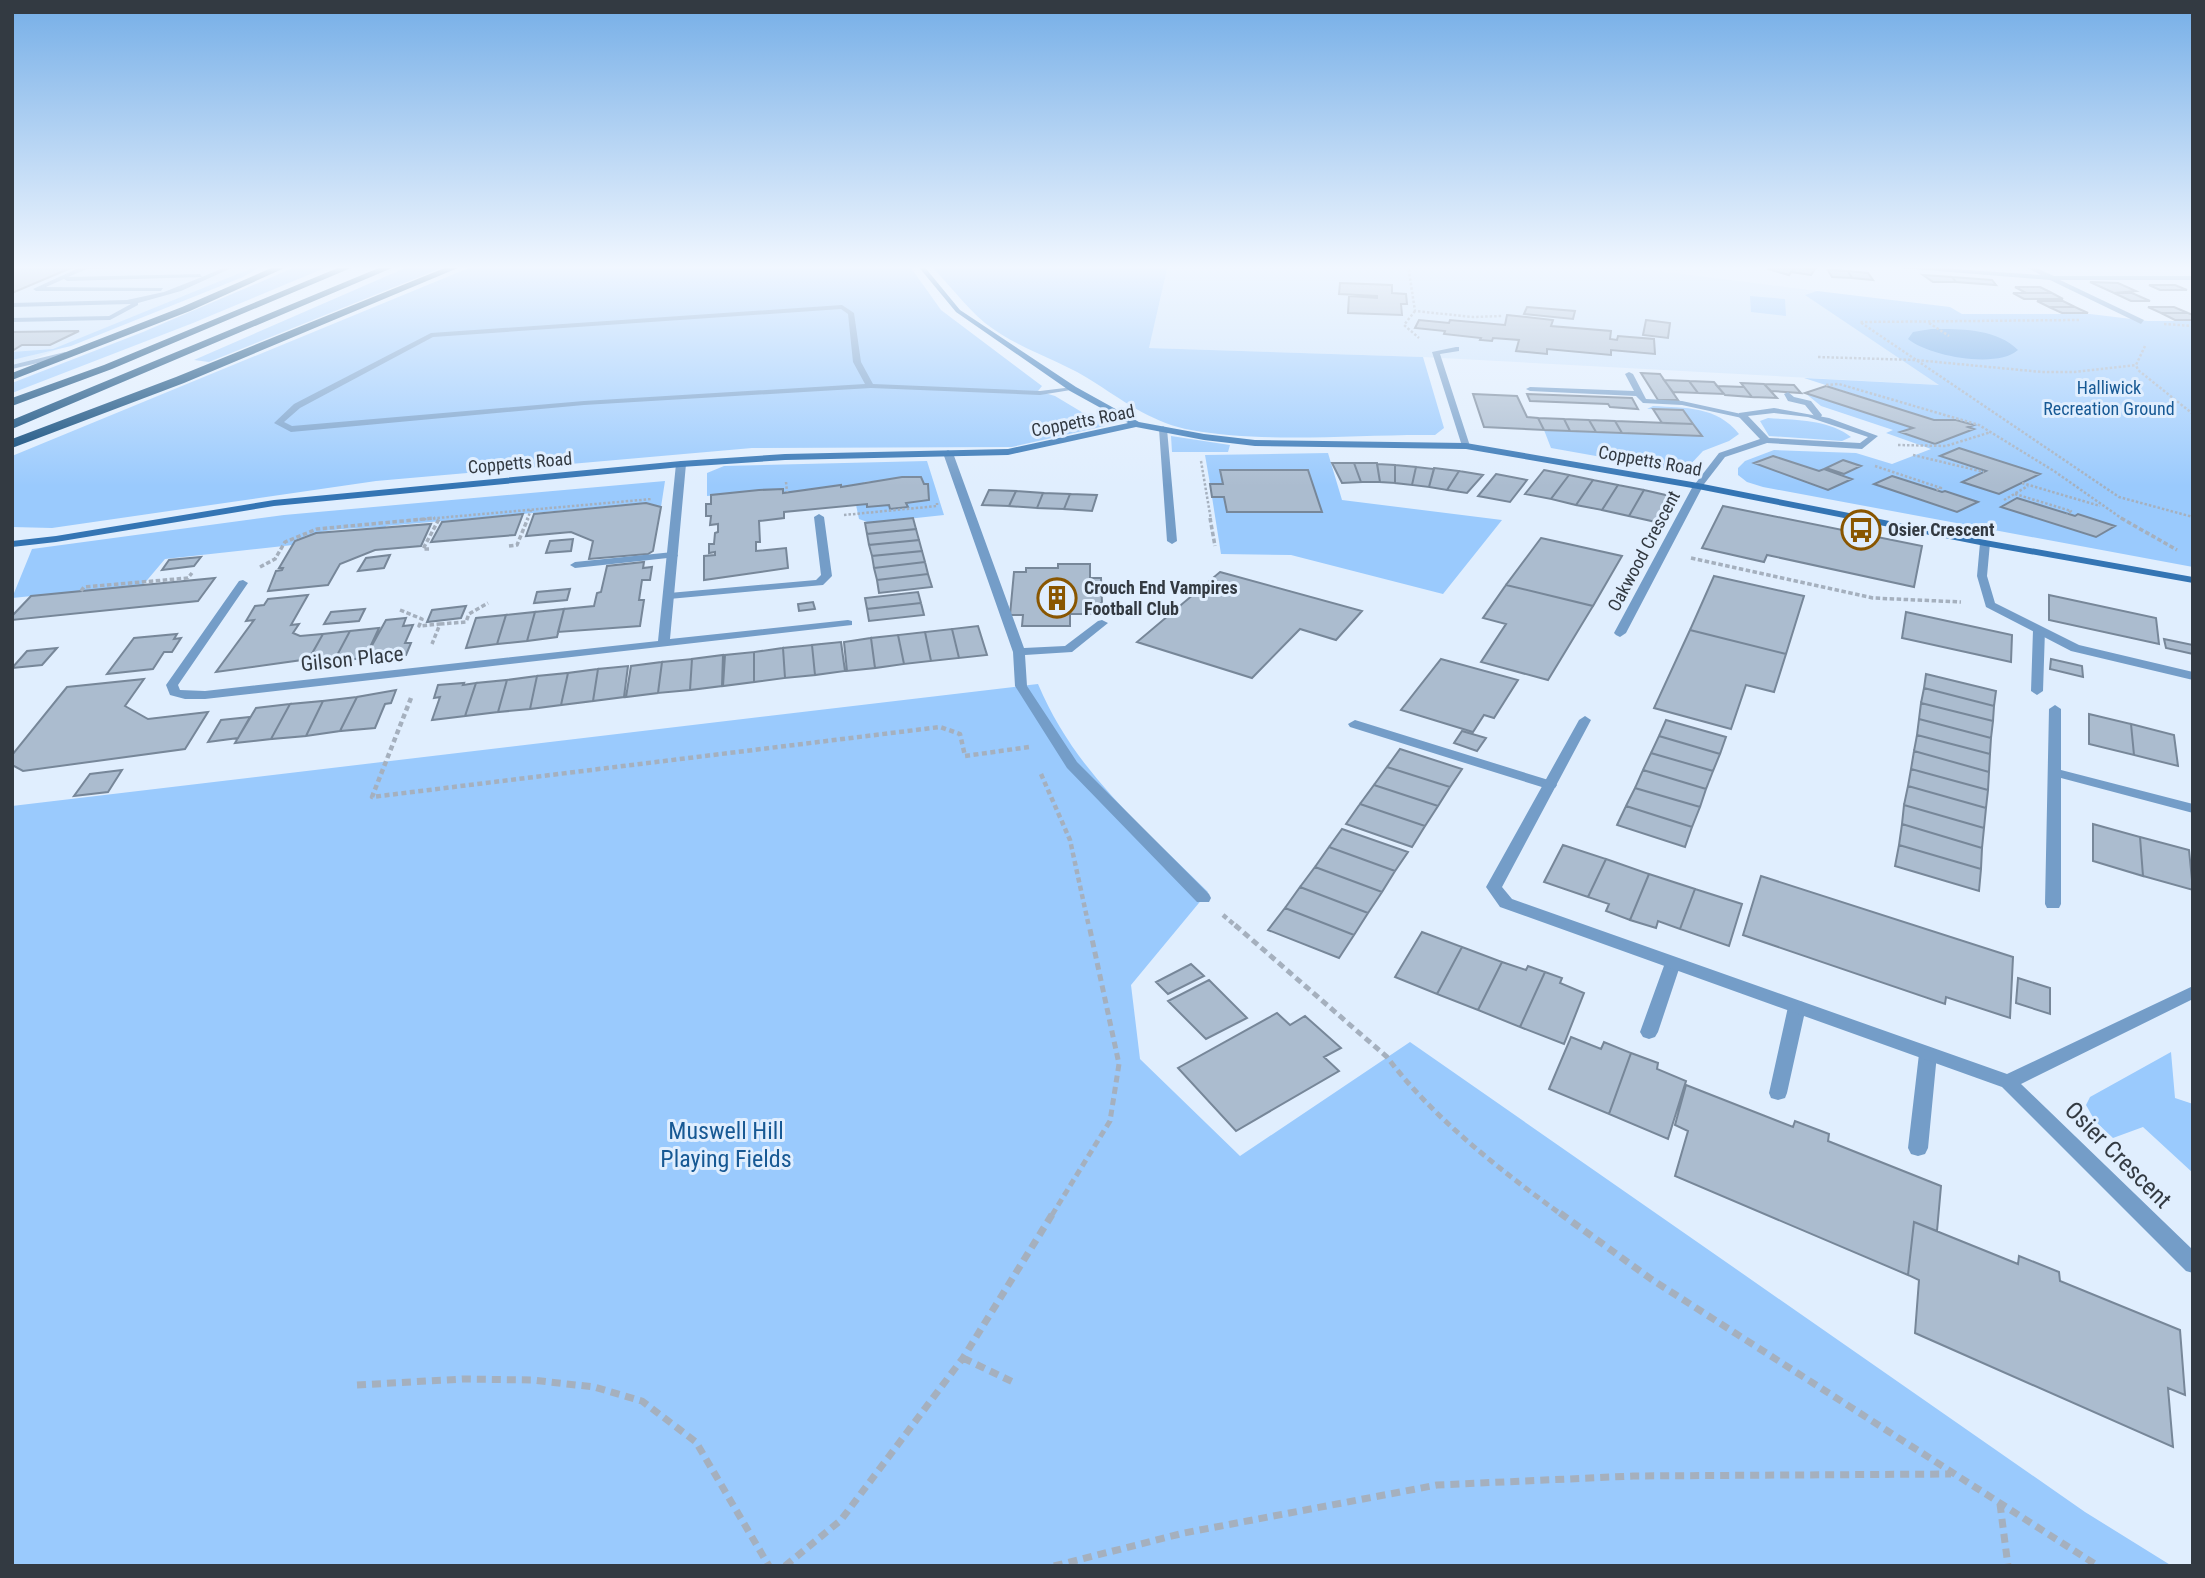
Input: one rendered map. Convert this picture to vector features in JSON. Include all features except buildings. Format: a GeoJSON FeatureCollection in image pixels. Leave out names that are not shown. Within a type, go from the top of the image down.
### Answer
{"type":"FeatureCollection","features":[{"type":"Feature","properties":{"kind":"highway"},"geometry":{"type":"LineString","coordinates":[[12,377],[110,339]]}},
{"type":"Feature","properties":{"kind":"highway"},"geometry":{"type":"LineString","coordinates":[[12,402],[176,339]]}},
{"type":"Feature","properties":{"kind":"highway"},"geometry":{"type":"LineString","coordinates":[[12,425],[218,339]]}},
{"type":"Feature","properties":{"kind":"highway"},"geometry":{"type":"LineString","coordinates":[[12,445],[281,339]]}},
{"type":"Feature","properties":{"kind":"street"},"geometry":{"type":"LineString","coordinates":[[425,339],[297,406],[278,423],[291,429],[584,403],[870,386],[1040,393],[1073,389]]}},
{"type":"Feature","properties":{"kind":"street"},"geometry":{"type":"LineString","coordinates":[[853,339],[863,380],[870,386]]}},
{"type":"Feature","properties":{"kind":"street"},"geometry":{"type":"LineString","coordinates":[[999,339],[1073,389],[1136,424]]}},
{"type":"Feature","properties":{"kind":"street"},"geometry":{"type":"LineString","coordinates":[[12,367],[90,347]]}},
{"type":"Feature","properties":{"kind":"street"},"geometry":{"type":"LineString","coordinates":[[1456,349],[1436,352],[1466,446]]}},
{"type":"Feature","properties":{"kind":"street"},"geometry":{"type":"LineString","coordinates":[[1629,374],[1643,401],[1682,403],[1742,415],[1753,411],[1818,415],[1874,436],[1862,446],[1766,440],[1742,415]]}},
{"type":"Feature","properties":{"kind":"street"},"geometry":{"type":"LineString","coordinates":[[1530,389],[1640,394]]}},
{"type":"Feature","properties":{"kind":"street"},"geometry":{"type":"LineString","coordinates":[[1788,394],[1791,399],[1808,403],[1818,415]]}},
{"type":"Feature","properties":{"kind":"street","name":"Coppetts Road"},"geometry":{"type":"LineString","coordinates":[[12,544],[274,503],[681,464],[785,457],[1008,452],[1136,424],[1255,443],[1466,446],[1698,486],[2193,580]]}},
{"type":"Feature","properties":{"kind":"street"},"geometry":{"type":"LineString","coordinates":[[1163,429],[1172,541]]}},
{"type":"Feature","properties":{"kind":"street","name":"Oakwood Crescent"},"geometry":{"type":"LineString","coordinates":[[1620,632],[1698,486],[1722,455],[1766,440]]}},
{"type":"Feature","properties":{"kind":"street"},"geometry":{"type":"LineString","coordinates":[[948,453],[1019,652],[1021,686],[1072,765],[1203,898]]}},
{"type":"Feature","properties":{"kind":"street"},"geometry":{"type":"LineString","coordinates":[[664,644],[681,464]]}},
{"type":"Feature","properties":{"kind":"street"},"geometry":{"type":"LineString","coordinates":[[669,596],[819,583],[827,576],[819,517]]}},
{"type":"Feature","properties":{"kind":"street"},"geometry":{"type":"LineString","coordinates":[[1985,542],[1982,576],[1990,605],[2075,648],[2193,676]]}},
{"type":"Feature","properties":{"kind":"street"},"geometry":{"type":"LineString","coordinates":[[575,565],[673,555]]}},
{"type":"Feature","properties":{"kind":"street","name":"Gilson Place"},"geometry":{"type":"LineString","coordinates":[[243,583],[172,685],[174,692],[205,695],[848,623]]}},
{"type":"Feature","properties":{"kind":"street"},"geometry":{"type":"LineString","coordinates":[[1019,652],[1068,649],[1102,623]]}},
{"type":"Feature","properties":{"kind":"street"},"geometry":{"type":"LineString","coordinates":[[2037,691],[2039,630]]}},
{"type":"Feature","properties":{"kind":"street"},"geometry":{"type":"LineString","coordinates":[[2053,904],[2055,709]]}},
{"type":"Feature","properties":{"kind":"street","name":"Osier Crescent"},"geometry":{"type":"LineString","coordinates":[[1585,720],[1494,887],[1506,903],[2008,1082],[2193,1264]]}},
{"type":"Feature","properties":{"kind":"street"},"geometry":{"type":"LineString","coordinates":[[1355,724],[1550,785]]}},
{"type":"Feature","properties":{"kind":"street"},"geometry":{"type":"LineString","coordinates":[[2054,772],[2193,809]]}},
{"type":"Feature","properties":{"kind":"street"},"geometry":{"type":"LineString","coordinates":[[1649,1032],[1673,962]]}},
{"type":"Feature","properties":{"kind":"street"},"geometry":{"type":"LineString","coordinates":[[2008,1082],[2193,992]]}},
{"type":"Feature","properties":{"kind":"street"},"geometry":{"type":"LineString","coordinates":[[1778,1093],[1797,1007]]}},
{"type":"Feature","properties":{"kind":"street"},"geometry":{"type":"LineString","coordinates":[[1918,1149],[1928,1054]]}},
{"type":"Feature","properties":{"kind":"path"},"geometry":{"type":"LineString","coordinates":[[1420,339],[1436,352]]}},
{"type":"Feature","properties":{"kind":"path"},"geometry":{"type":"LineString","coordinates":[[1884,339],[2119,497],[2193,517]]}},
{"type":"Feature","properties":{"kind":"path"},"geometry":{"type":"LineString","coordinates":[[2148,339],[2136,365],[2138,370],[2193,414]]}},
{"type":"Feature","properties":{"kind":"path"},"geometry":{"type":"LineString","coordinates":[[1818,357],[1916,360],[2042,372],[2136,365]]}},
{"type":"Feature","properties":{"kind":"path"},"geometry":{"type":"LineString","coordinates":[[1825,385],[1839,384],[1937,415],[1979,425],[2054,471],[2104,507],[2182,553]]}},
{"type":"Feature","properties":{"kind":"path"},"geometry":{"type":"LineString","coordinates":[[1861,397],[1871,394]]}},
{"type":"Feature","properties":{"kind":"path"},"geometry":{"type":"LineString","coordinates":[[1928,418],[1937,415]]}},
{"type":"Feature","properties":{"kind":"path"},"geometry":{"type":"LineString","coordinates":[[1874,436],[1898,444],[1930,448],[1955,447],[1991,432]]}},
{"type":"Feature","properties":{"kind":"path"},"geometry":{"type":"LineString","coordinates":[[1930,448],[1913,455],[1984,472]]}},
{"type":"Feature","properties":{"kind":"path"},"geometry":{"type":"LineString","coordinates":[[819,517],[937,506],[921,454]]}},
{"type":"Feature","properties":{"kind":"path"},"geometry":{"type":"LineString","coordinates":[[1200,456],[1215,546]]}},
{"type":"Feature","properties":{"kind":"path"},"geometry":{"type":"LineString","coordinates":[[785,480],[787,492]]}},
{"type":"Feature","properties":{"kind":"path"},"geometry":{"type":"LineString","coordinates":[[2022,483],[2104,507]]}},
{"type":"Feature","properties":{"kind":"path"},"geometry":{"type":"LineString","coordinates":[[2004,500],[2029,485]]}},
{"type":"Feature","properties":{"kind":"path"},"geometry":{"type":"LineString","coordinates":[[2015,494],[2071,511],[2067,514]]}},
{"type":"Feature","properties":{"kind":"path"},"geometry":{"type":"LineString","coordinates":[[258,568],[275,559],[285,542],[317,529],[484,516],[678,496]]}},
{"type":"Feature","properties":{"kind":"path"},"geometry":{"type":"LineString","coordinates":[[509,546],[517,545],[531,510]]}},
{"type":"Feature","properties":{"kind":"path"},"geometry":{"type":"LineString","coordinates":[[429,549],[423,549],[439,518]]}},
{"type":"Feature","properties":{"kind":"path"},"geometry":{"type":"LineString","coordinates":[[1663,552],[1873,598],[1925,600]]}},
{"type":"Feature","properties":{"kind":"path"},"geometry":{"type":"LineString","coordinates":[[81,591],[84,587],[170,581],[188,578],[192,573]]}},
{"type":"Feature","properties":{"kind":"path"},"geometry":{"type":"LineString","coordinates":[[400,610],[422,619],[419,626],[466,621],[469,614],[488,603]]}},
{"type":"Feature","properties":{"kind":"path"},"geometry":{"type":"LineString","coordinates":[[440,624],[372,797],[940,727],[960,734],[965,756],[1030,747]]}},
{"type":"Feature","properties":{"kind":"path"},"geometry":{"type":"LineString","coordinates":[[1024,735],[1035,759]]}},
{"type":"Feature","properties":{"kind":"path"},"geometry":{"type":"LineString","coordinates":[[785,1566],[841,1520],[963,1358],[1110,1122],[1119,1064],[1070,840],[1040,770]]}},
{"type":"Feature","properties":{"kind":"path"},"geometry":{"type":"LineString","coordinates":[[1203,898],[1387,1057],[1406,1082],[1508,1176],[1651,1279],[2098,1566]]}},
{"type":"Feature","properties":{"kind":"path"},"geometry":{"type":"LineString","coordinates":[[963,1358],[1013,1382]]}},
{"type":"Feature","properties":{"kind":"path"},"geometry":{"type":"LineString","coordinates":[[357,1385],[463,1379],[532,1380],[594,1387],[642,1401],[696,1443],[769,1566]]}},
{"type":"Feature","properties":{"kind":"path"},"geometry":{"type":"LineString","coordinates":[[1054,1566],[1184,1534],[1437,1485],[1633,1476],[1953,1474]]}},
{"type":"Feature","properties":{"kind":"path"},"geometry":{"type":"LineString","coordinates":[[2000,1504],[2008,1566]]}},
{"type":"Feature","properties":{"kind":"shaded area"},"geometry":{"type":"Polygon","coordinates":[[[12,339],[84,339],[12,368],[12,339]]]}},
{"type":"Feature","properties":{"kind":"shaded area"},"geometry":{"type":"Polygon","coordinates":[[[1151,339],[1871,339],[1940,385],[1423,357],[1149,348],[1151,339]]]}},
{"type":"Feature","properties":{"kind":"shaded area"},"geometry":{"type":"Polygon","coordinates":[[[1908,339],[2002,339],[2018,350],[1995,359],[1963,358],[1931,351],[1908,339]]]}},
{"type":"Feature","properties":{"kind":"green space"},"geometry":{"type":"Polygon","coordinates":[[[79,339],[89,339],[71,346],[12,360],[12,352],[53,349],[79,339]]]}},
{"type":"Feature","properties":{"kind":"green space"},"geometry":{"type":"Polygon","coordinates":[[[126,339],[153,339],[12,393],[12,383],[126,339]]]}},
{"type":"Feature","properties":{"kind":"green space"},"geometry":{"type":"Polygon","coordinates":[[[243,339],[267,339],[209,362],[194,360],[243,339]]]}},
{"type":"Feature","properties":{"kind":"green space"},"geometry":{"type":"Polygon","coordinates":[[[297,339],[979,339],[1042,386],[1038,391],[1055,396],[1105,426],[1012,447],[752,448],[376,481],[52,528],[12,527],[12,456],[297,339]]]}},
{"type":"Feature","properties":{"kind":"green space"},"geometry":{"type":"Polygon","coordinates":[[[1010,339],[1151,339],[1149,348],[1423,357],[1444,428],[1435,435],[1282,437],[1251,437],[1191,430],[1142,412],[1070,368],[1010,339]]]}},
{"type":"Feature","properties":{"kind":"green space","name":"Halliwick Recreation Ground"},"geometry":{"type":"Polygon","coordinates":[[[1870,339],[2193,339],[2193,567],[1763,487],[1747,482],[1738,475],[1738,468],[1745,461],[1774,450],[1856,453],[1892,464],[1931,449],[1886,433],[1893,430],[1821,406],[1805,393],[1913,428],[1901,433],[1934,444],[1972,425],[1957,420],[1934,420],[1804,378],[1939,385],[1870,339]]]}},
{"type":"Feature","properties":{"kind":"green space"},"geometry":{"type":"Polygon","coordinates":[[[1653,406],[1688,408],[1711,413],[1739,434],[1703,451],[1689,466],[1669,469],[1551,448],[1544,430],[1701,436],[1683,410],[1647,409],[1653,406]]]}},
{"type":"Feature","properties":{"kind":"green space"},"geometry":{"type":"Polygon","coordinates":[[[1768,418],[1822,424],[1851,437],[1842,441],[1769,436],[1760,421],[1768,418]]]}},
{"type":"Feature","properties":{"kind":"green space"},"geometry":{"type":"Polygon","coordinates":[[[1171,436],[1230,445],[1228,452],[1172,452],[1171,436]]]}},
{"type":"Feature","properties":{"kind":"green space"},"geometry":{"type":"Polygon","coordinates":[[[1328,453],[1342,500],[1502,520],[1443,594],[1291,555],[1221,554],[1212,497],[1224,497],[1227,512],[1321,512],[1308,470],[1220,470],[1223,484],[1210,484],[1205,455],[1328,453]]]}},
{"type":"Feature","properties":{"kind":"green space"},"geometry":{"type":"Polygon","coordinates":[[[927,461],[944,515],[870,523],[859,519],[856,505],[889,505],[890,509],[908,506],[906,503],[928,500],[928,485],[924,484],[921,477],[783,493],[783,490],[707,496],[707,473],[724,466],[927,461]]]}},
{"type":"Feature","properties":{"kind":"green space"},"geometry":{"type":"Polygon","coordinates":[[[665,481],[661,507],[646,503],[386,526],[385,529],[334,530],[309,535],[293,545],[165,559],[143,585],[12,598],[32,549],[284,515],[665,481]]]}},
{"type":"Feature","properties":{"kind":"green space","name":"Muswell Hill Playing Fields"},"geometry":{"type":"Polygon","coordinates":[[[1038,684],[1053,715],[1091,771],[1135,820],[1208,892],[1131,985],[1140,1059],[1240,1156],[1410,1042],[2085,1512],[2172,1566],[12,1566],[12,806],[1038,684]]]}},
{"type":"Feature","properties":{"kind":"green space"},"geometry":{"type":"Polygon","coordinates":[[[2171,1052],[2175,1098],[2193,1104],[2193,1173],[2143,1127],[2113,1138],[2095,1121],[2086,1105],[2090,1097],[2171,1052]]]}},
{"type":"Feature","properties":{"kind":"place","name":"Osier Crescent"},"geometry":{"type":"Point","coordinates":[1861,530]}},
{"type":"Feature","properties":{"kind":"place","name":"Crouch End Vampires Football Club"},"geometry":{"type":"Point","coordinates":[1057,598]}}]}
